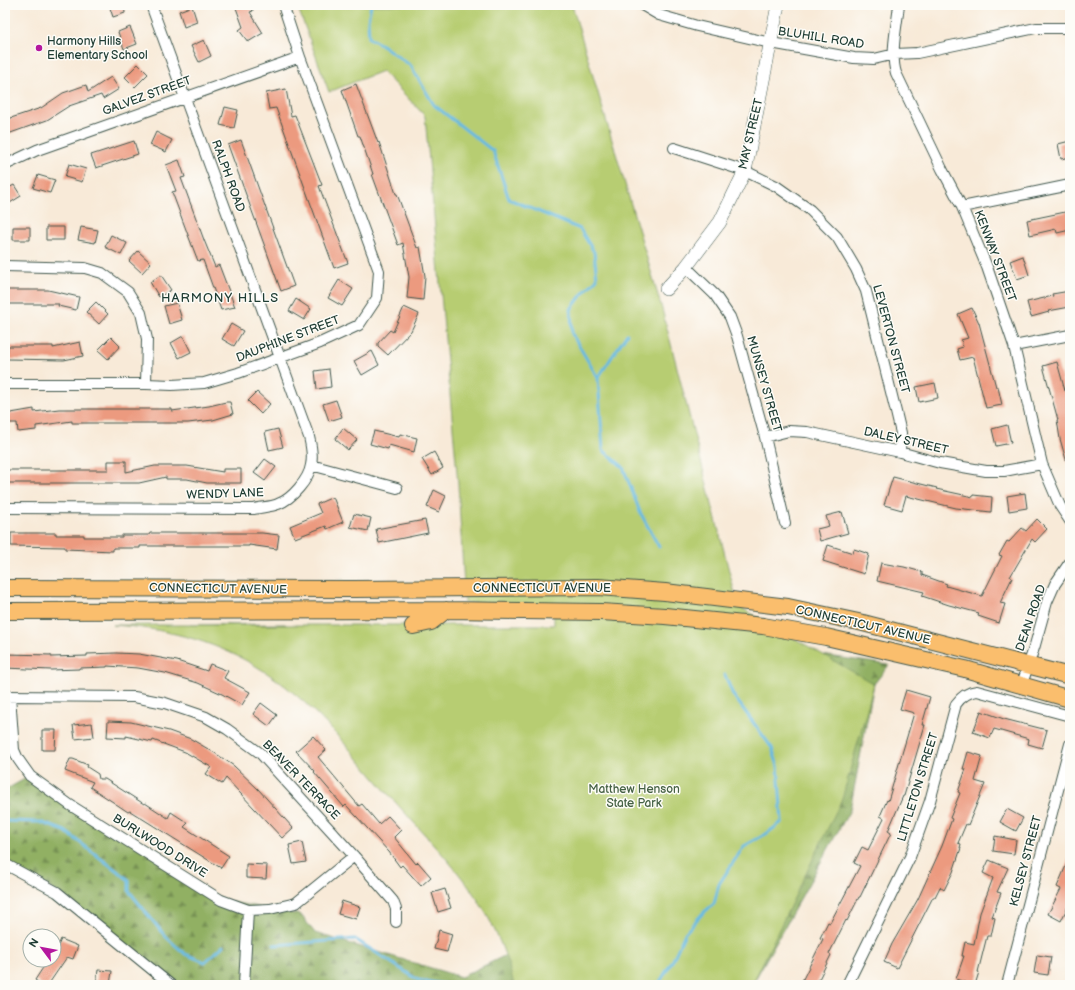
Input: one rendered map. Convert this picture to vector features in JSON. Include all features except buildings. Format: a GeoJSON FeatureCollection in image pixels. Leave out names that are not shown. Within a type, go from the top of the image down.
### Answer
{"type":"FeatureCollection","features":[{"type":"Feature","properties":{"kind":"main road","name":"CONNECTICUT AVENUE"},"geometry":{"type":"LineString","coordinates":[[5,588],[353,590],[598,586],[665,592],[788,607],[863,622],[1070,676]]}},
{"type":"Feature","properties":{"kind":"main road"},"geometry":{"type":"LineString","coordinates":[[352,610],[353,590]]}},
{"type":"Feature","properties":{"kind":"main road","name":"CONNECTICUT AVENUE"},"geometry":{"type":"LineString","coordinates":[[5,611],[352,610],[601,612],[665,616],[763,626],[819,635],[965,669],[1022,684],[1070,699]]}},
{"type":"Feature","properties":{"kind":"main road"},"geometry":{"type":"LineString","coordinates":[[413,626],[431,622],[453,611]]}},
{"type":"Feature","properties":{"kind":"street","name":"RALPH ROAD"},"geometry":{"type":"LineString","coordinates":[[151,5],[280,356]]}},
{"type":"Feature","properties":{"kind":"street","name":"DAUPHINE STREET"},"geometry":{"type":"LineString","coordinates":[[5,384],[172,385],[204,383],[238,373],[280,356],[320,343],[358,325],[377,298],[379,271],[300,57],[283,5]]}},
{"type":"Feature","properties":{"kind":"street","name":"BLUHILL ROAD"},"geometry":{"type":"LineString","coordinates":[[642,5],[659,15],[697,26],[771,43],[854,58],[874,59],[895,54],[917,52],[1036,28],[1070,28]]}},
{"type":"Feature","properties":{"kind":"street","name":"MAY STREET"},"geometry":{"type":"LineString","coordinates":[[666,289],[686,267],[720,222],[744,171],[778,5]]}},
{"type":"Feature","properties":{"kind":"street","name":"KENWAY STREET"},"geometry":{"type":"LineString","coordinates":[[899,5],[895,54],[896,73],[962,207],[987,267],[1014,346],[1042,464],[1060,506],[1070,521]]}},
{"type":"Feature","properties":{"kind":"street","name":"GALVEZ STREET"},"geometry":{"type":"LineString","coordinates":[[5,165],[37,150],[185,96],[300,57]]}},
{"type":"Feature","properties":{"kind":"street","name":"LEVERTON STREET"},"geometry":{"type":"LineString","coordinates":[[674,148],[744,171],[776,186],[810,210],[837,237],[856,269],[866,291],[901,434],[900,452]]}},
{"type":"Feature","properties":{"kind":"street"},"geometry":{"type":"LineString","coordinates":[[962,207],[1070,185]]}},
{"type":"Feature","properties":{"kind":"street"},"geometry":{"type":"LineString","coordinates":[[5,266],[85,268],[102,273],[128,292],[141,313],[147,339],[146,384]]}},
{"type":"Feature","properties":{"kind":"street","name":"MUNSEY STREET"},"geometry":{"type":"LineString","coordinates":[[686,267],[715,295],[730,317],[737,336],[765,437],[785,523]]}},
{"type":"Feature","properties":{"kind":"street"},"geometry":{"type":"LineString","coordinates":[[1014,346],[1070,334]]}},
{"type":"Feature","properties":{"kind":"street","name":"WENDY LANE"},"geometry":{"type":"LineString","coordinates":[[5,508],[254,509],[278,504],[292,495],[304,482],[311,465],[311,445],[309,437],[280,356]]}},
{"type":"Feature","properties":{"kind":"street","name":"DALEY STREET"},"geometry":{"type":"LineString","coordinates":[[765,437],[789,431],[807,432],[900,452],[940,463],[986,471],[1004,471],[1042,464]]}},
{"type":"Feature","properties":{"kind":"street"},"geometry":{"type":"LineString","coordinates":[[311,465],[397,488]]}},
{"type":"Feature","properties":{"kind":"street","name":"DEAN ROAD"},"geometry":{"type":"LineString","coordinates":[[1022,684],[1047,602],[1055,584],[1070,562]]}},
{"type":"Feature","properties":{"kind":"street","name":"LITTLETON STREET"},"geometry":{"type":"LineString","coordinates":[[847,985],[910,857],[930,801],[956,704],[959,700],[966,694],[977,691],[1070,716]]}},
{"type":"Feature","properties":{"kind":"street","name":"BEAVER TERRACE"},"geometry":{"type":"LineString","coordinates":[[8,696],[134,697],[165,703],[206,717],[227,729],[260,753],[354,856],[393,901],[396,909],[396,922]]}},
{"type":"Feature","properties":{"kind":"street","name":"BURLWOOD DRIVE"},"geometry":{"type":"LineString","coordinates":[[8,696],[14,750],[18,759],[30,776],[70,805],[221,900],[248,910],[270,910],[296,903],[354,856]]}},
{"type":"Feature","properties":{"kind":"street","name":"KELSEY STREET"},"geometry":{"type":"LineString","coordinates":[[1007,985],[1070,744]]}},
{"type":"Feature","properties":{"kind":"street"},"geometry":{"type":"LineString","coordinates":[[5,864],[57,892],[171,985]]}},
{"type":"Feature","properties":{"kind":"street"},"geometry":{"type":"LineString","coordinates":[[244,985],[248,910]]}},
{"type":"Feature","properties":{"kind":"green space","name":"Matthew Henson State Park"},"geometry":{"type":"Polygon","coordinates":[[[297,5],[572,5],[662,309],[738,606],[874,684],[842,799],[752,985],[514,985],[503,949],[487,915],[468,885],[348,747],[314,711],[275,679],[238,656],[204,642],[168,632],[113,625],[554,625],[554,604],[465,603],[458,484],[425,116],[382,71],[329,92],[297,5]]]}},
{"type":"Feature","properties":{"kind":"green space"},"geometry":{"type":"Polygon","coordinates":[[[285,624],[313,644],[653,630],[889,665],[874,684],[850,810],[752,985],[263,985],[245,982],[244,985],[171,985],[57,892],[5,864],[5,790],[30,776],[221,900],[301,915],[315,933],[461,977],[506,955],[500,919],[315,705],[258,663],[190,625],[285,624]]]}},
{"type":"Feature","properties":{"kind":"waterway"},"geometry":{"type":"LineString","coordinates":[[310,11],[316,5]]}},
{"type":"Feature","properties":{"kind":"waterway"},"geometry":{"type":"LineString","coordinates":[[371,5],[368,20],[369,38],[382,45],[411,66],[434,105],[493,151],[509,199],[580,229],[594,252],[597,279],[584,292],[571,309],[572,334],[598,378],[603,450],[623,467],[640,512],[659,547]]}},
{"type":"Feature","properties":{"kind":"waterway"},"geometry":{"type":"LineString","coordinates":[[598,378],[627,334]]}},
{"type":"Feature","properties":{"kind":"waterway"},"geometry":{"type":"LineString","coordinates":[[658,985],[672,962],[685,933],[703,913],[714,904],[719,884],[744,846],[766,834],[782,822],[778,766],[772,748],[733,695],[725,675]]}},
{"type":"Feature","properties":{"kind":"waterway"},"geometry":{"type":"LineString","coordinates":[[5,821],[40,822],[65,831],[129,880],[129,891],[165,936],[185,954],[205,962],[223,946]]}},
{"type":"Feature","properties":{"kind":"waterway"},"geometry":{"type":"LineString","coordinates":[[274,945],[355,939],[418,980],[449,985]]}},
{"type":"Feature","properties":{"kind":"place","name":"Harmony Hills Elementary School"},"geometry":{"type":"Point","coordinates":[39,48]}},
{"type":"Feature","properties":{"kind":"district","name":"HARMONY HILLS"},"geometry":{"type":"Point","coordinates":[220,298]}}]}
